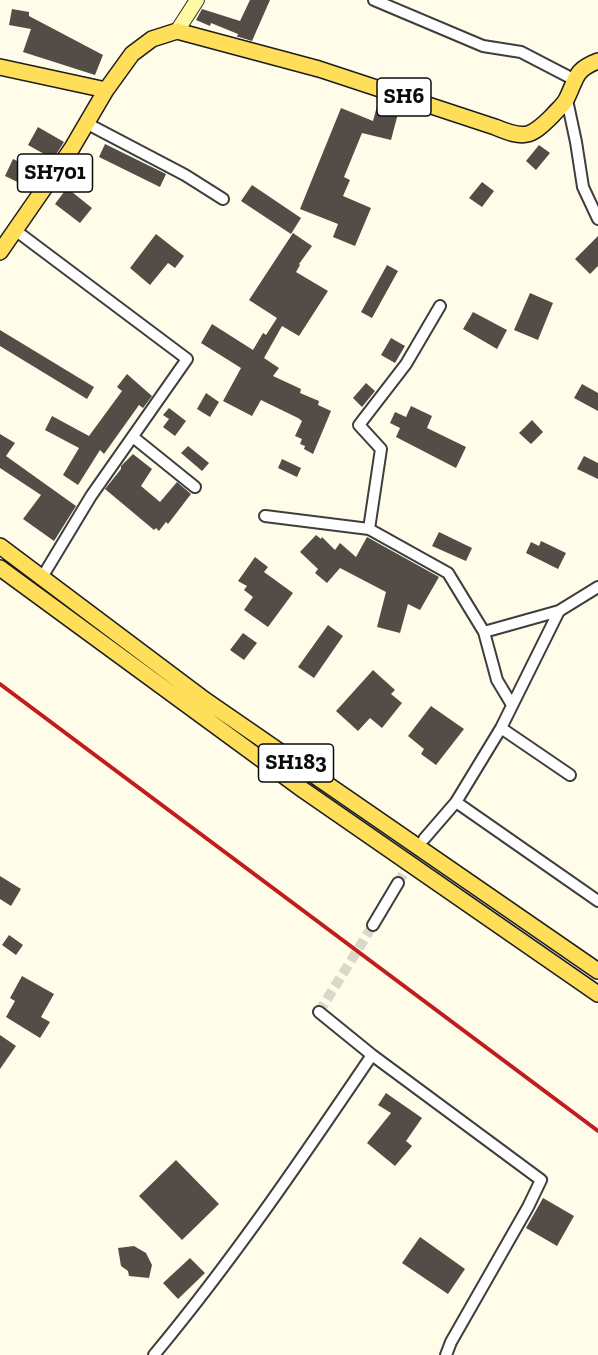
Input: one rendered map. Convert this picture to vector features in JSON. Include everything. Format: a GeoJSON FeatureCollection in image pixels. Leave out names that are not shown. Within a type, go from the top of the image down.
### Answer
{"type":"FeatureCollection","features":[{"type":"Feature","properties":{"kind":"main road"},"geometry":{"type":"LineString","coordinates":[[0,66],[106,90],[132,54],[152,39],[177,31]]}},
{"type":"Feature","properties":{"kind":"main road","name":"SH6"},"geometry":{"type":"LineString","coordinates":[[177,31],[319,69],[516,136],[535,132],[567,100],[573,79]]}},
{"type":"Feature","properties":{"kind":"main road"},"geometry":{"type":"LineString","coordinates":[[573,79],[583,68],[598,61]]}},
{"type":"Feature","properties":{"kind":"main road","name":"SH701"},"geometry":{"type":"LineString","coordinates":[[0,252],[87,123],[106,90]]}},
{"type":"Feature","properties":{"kind":"main road","name":"SH183"},"geometry":{"type":"LineString","coordinates":[[0,546],[41,579],[215,707],[598,971]]}},
{"type":"Feature","properties":{"kind":"main road"},"geometry":{"type":"LineString","coordinates":[[0,568],[299,787],[598,994]]}},
{"type":"Feature","properties":{"kind":"street"},"geometry":{"type":"LineString","coordinates":[[177,31],[197,0]]}},
{"type":"Feature","properties":{"kind":"street"},"geometry":{"type":"LineString","coordinates":[[374,0],[483,46],[521,52],[573,79]]}},
{"type":"Feature","properties":{"kind":"street"},"geometry":{"type":"LineString","coordinates":[[567,100],[583,187],[598,219]]}},
{"type":"Feature","properties":{"kind":"street"},"geometry":{"type":"LineString","coordinates":[[87,123],[185,175],[223,199]]}},
{"type":"Feature","properties":{"kind":"street"},"geometry":{"type":"LineString","coordinates":[[15,230],[187,359],[91,496],[41,579]]}},
{"type":"Feature","properties":{"kind":"street"},"geometry":{"type":"LineString","coordinates":[[369,529],[381,449],[359,425],[406,364],[440,306]]}},
{"type":"Feature","properties":{"kind":"street"},"geometry":{"type":"LineString","coordinates":[[132,437],[195,487]]}},
{"type":"Feature","properties":{"kind":"street"},"geometry":{"type":"LineString","coordinates":[[265,516],[369,529],[448,573],[484,632],[497,680],[512,705]]}},
{"type":"Feature","properties":{"kind":"street"},"geometry":{"type":"LineString","coordinates":[[484,632],[559,611],[598,587]]}},
{"type":"Feature","properties":{"kind":"street"},"geometry":{"type":"LineString","coordinates":[[424,839],[456,802],[501,728],[559,611]]}},
{"type":"Feature","properties":{"kind":"street"},"geometry":{"type":"LineString","coordinates":[[501,728],[570,775]]}},
{"type":"Feature","properties":{"kind":"street"},"geometry":{"type":"LineString","coordinates":[[456,802],[598,902]]}},
{"type":"Feature","properties":{"kind":"street"},"geometry":{"type":"LineString","coordinates":[[373,925],[398,883]]}},
{"type":"Feature","properties":{"kind":"street"},"geometry":{"type":"LineString","coordinates":[[319,1012],[372,1055],[542,1180],[451,1342],[446,1355]]}},
{"type":"Feature","properties":{"kind":"street"},"geometry":{"type":"LineString","coordinates":[[154,1355],[310,1147],[372,1055]]}},
{"type":"Feature","properties":{"kind":"building"},"geometry":{"type":"Polygon","coordinates":[[[250,0],[270,0],[252,41],[237,37],[238,34],[211,23],[210,26],[196,20],[202,9],[240,21],[250,0]]]}},
{"type":"Feature","properties":{"kind":"building"},"geometry":{"type":"Polygon","coordinates":[[[12,9],[29,12],[29,16],[103,55],[95,75],[23,52],[31,29],[9,25],[12,9]]]}},
{"type":"Feature","properties":{"kind":"building"},"geometry":{"type":"Polygon","coordinates":[[[379,99],[400,106],[391,140],[362,133],[344,177],[350,180],[343,196],[371,208],[355,246],[333,237],[338,224],[300,209],[341,108],[373,121],[379,99]]]}},
{"type":"Feature","properties":{"kind":"building"},"geometry":{"type":"Polygon","coordinates":[[[38,127],[64,142],[53,159],[28,145],[38,127]]]}},
{"type":"Feature","properties":{"kind":"building"},"geometry":{"type":"Polygon","coordinates":[[[105,144],[166,174],[160,187],[99,157],[105,144]]]}},
{"type":"Feature","properties":{"kind":"building"},"geometry":{"type":"Polygon","coordinates":[[[539,145],[550,153],[536,170],[526,161],[539,145]]]}},
{"type":"Feature","properties":{"kind":"building"},"geometry":{"type":"Polygon","coordinates":[[[13,159],[42,173],[32,189],[5,176],[13,159]]]}},
{"type":"Feature","properties":{"kind":"building"},"geometry":{"type":"Polygon","coordinates":[[[482,182],[494,191],[482,207],[469,198],[482,182]]]}},
{"type":"Feature","properties":{"kind":"building"},"geometry":{"type":"Polygon","coordinates":[[[252,185],[301,218],[291,234],[241,201],[252,185]]]}},
{"type":"Feature","properties":{"kind":"building"},"geometry":{"type":"Polygon","coordinates":[[[67,188],[92,208],[80,223],[55,204],[67,188]]]}},
{"type":"Feature","properties":{"kind":"building"},"geometry":{"type":"Polygon","coordinates":[[[293,233],[312,246],[296,272],[328,291],[299,336],[282,326],[264,358],[279,368],[273,376],[301,389],[300,393],[319,401],[318,405],[331,411],[313,454],[300,444],[302,439],[295,436],[302,421],[298,418],[261,400],[252,416],[223,401],[241,368],[201,343],[212,324],[253,350],[263,333],[266,335],[277,318],[249,300],[293,233]]]}},
{"type":"Feature","properties":{"kind":"building"},"geometry":{"type":"Polygon","coordinates":[[[156,234],[184,256],[175,268],[168,263],[150,285],[130,268],[156,234]]]}},
{"type":"Feature","properties":{"kind":"building"},"geometry":{"type":"Polygon","coordinates":[[[598,236],[598,266],[590,274],[575,259],[598,236]]]}},
{"type":"Feature","properties":{"kind":"building"},"geometry":{"type":"Polygon","coordinates":[[[387,265],[398,271],[372,318],[361,312],[387,265]]]}},
{"type":"Feature","properties":{"kind":"building"},"geometry":{"type":"Polygon","coordinates":[[[530,293],[553,303],[538,340],[514,330],[530,293]]]}},
{"type":"Feature","properties":{"kind":"building"},"geometry":{"type":"Polygon","coordinates":[[[473,312],[507,330],[497,349],[463,329],[473,312]]]}},
{"type":"Feature","properties":{"kind":"building"},"geometry":{"type":"Polygon","coordinates":[[[0,330],[94,387],[87,399],[0,346],[0,330]]]}},
{"type":"Feature","properties":{"kind":"building"},"geometry":{"type":"Polygon","coordinates":[[[391,338],[405,346],[395,363],[381,355],[391,338]]]}},
{"type":"Feature","properties":{"kind":"building"},"geometry":{"type":"Polygon","coordinates":[[[127,374],[152,396],[143,408],[139,405],[104,454],[100,450],[78,485],[63,475],[79,448],[45,430],[52,416],[89,436],[122,391],[117,387],[127,374]]]}},
{"type":"Feature","properties":{"kind":"building"},"geometry":{"type":"Polygon","coordinates":[[[366,383],[375,391],[362,407],[353,398],[366,383]]]}},
{"type":"Feature","properties":{"kind":"building"},"geometry":{"type":"Polygon","coordinates":[[[582,384],[598,393],[598,411],[574,398],[582,384]]]}},
{"type":"Feature","properties":{"kind":"building"},"geometry":{"type":"Polygon","coordinates":[[[206,393],[219,402],[210,417],[197,409],[206,393]]]}},
{"type":"Feature","properties":{"kind":"building"},"geometry":{"type":"Polygon","coordinates":[[[411,406],[432,416],[427,428],[466,447],[456,468],[396,437],[400,428],[390,423],[395,412],[406,417],[411,406]]]}},
{"type":"Feature","properties":{"kind":"building"},"geometry":{"type":"Polygon","coordinates":[[[169,408],[186,421],[175,436],[163,427],[169,419],[163,415],[169,408]]]}},
{"type":"Feature","properties":{"kind":"building"},"geometry":{"type":"Polygon","coordinates":[[[532,420],[543,432],[531,444],[519,433],[532,420]]]}},
{"type":"Feature","properties":{"kind":"building"},"geometry":{"type":"Polygon","coordinates":[[[0,434],[15,443],[6,456],[76,506],[54,541],[23,519],[41,495],[0,468],[0,434]]]}},
{"type":"Feature","properties":{"kind":"building"},"geometry":{"type":"Polygon","coordinates":[[[188,446],[209,463],[202,471],[181,453],[188,446]]]}},
{"type":"Feature","properties":{"kind":"building"},"geometry":{"type":"Polygon","coordinates":[[[133,454],[152,469],[141,486],[160,502],[177,482],[191,494],[168,524],[166,522],[159,531],[156,528],[154,530],[105,489],[121,466],[133,454]]]}},
{"type":"Feature","properties":{"kind":"building"},"geometry":{"type":"Polygon","coordinates":[[[584,456],[598,463],[598,479],[577,469],[584,456]]]}},
{"type":"Feature","properties":{"kind":"building"},"geometry":{"type":"Polygon","coordinates":[[[282,459],[301,468],[297,477],[278,468],[282,459]]]}},
{"type":"Feature","properties":{"kind":"building"},"geometry":{"type":"Polygon","coordinates":[[[439,532],[472,548],[466,561],[432,546],[439,532]]]}},
{"type":"Feature","properties":{"kind":"building"},"geometry":{"type":"Polygon","coordinates":[[[316,535],[321,539],[322,537],[335,550],[340,543],[356,557],[367,537],[439,577],[420,610],[408,604],[400,633],[377,627],[386,592],[340,568],[327,583],[315,573],[318,569],[300,552],[316,535]]]}},
{"type":"Feature","properties":{"kind":"building"},"geometry":{"type":"Polygon","coordinates":[[[541,541],[566,553],[558,569],[526,553],[531,542],[539,546],[541,541]]]}},
{"type":"Feature","properties":{"kind":"building"},"geometry":{"type":"Polygon","coordinates":[[[255,557],[268,567],[264,572],[293,593],[268,627],[244,610],[253,597],[244,590],[247,586],[238,581],[255,557]]]}},
{"type":"Feature","properties":{"kind":"building"},"geometry":{"type":"Polygon","coordinates":[[[328,625],[343,636],[314,678],[298,667],[328,625]]]}},
{"type":"Feature","properties":{"kind":"building"},"geometry":{"type":"Polygon","coordinates":[[[243,633],[257,643],[244,660],[230,650],[243,633]]]}},
{"type":"Feature","properties":{"kind":"building"},"geometry":{"type":"Polygon","coordinates":[[[373,670],[395,690],[391,694],[402,703],[382,728],[370,718],[358,731],[336,711],[373,670]]]}},
{"type":"Feature","properties":{"kind":"building"},"geometry":{"type":"Polygon","coordinates":[[[431,706],[464,729],[436,765],[421,754],[424,749],[408,736],[431,706]]]}},
{"type":"Feature","properties":{"kind":"building"},"geometry":{"type":"Polygon","coordinates":[[[0,876],[21,889],[11,906],[0,899],[0,876]]]}},
{"type":"Feature","properties":{"kind":"building"},"geometry":{"type":"Polygon","coordinates":[[[9,935],[23,945],[16,955],[2,945],[9,935]]]}},
{"type":"Feature","properties":{"kind":"building"},"geometry":{"type":"Polygon","coordinates":[[[22,976],[54,994],[41,1017],[50,1022],[40,1038],[6,1017],[15,1001],[10,998],[22,976]]]}},
{"type":"Feature","properties":{"kind":"building"},"geometry":{"type":"Polygon","coordinates":[[[0,1035],[16,1046],[0,1069],[0,1035]]]}},
{"type":"Feature","properties":{"kind":"building"},"geometry":{"type":"Polygon","coordinates":[[[386,1093],[422,1118],[406,1141],[412,1146],[395,1166],[367,1143],[391,1113],[378,1105],[386,1093]]]}},
{"type":"Feature","properties":{"kind":"building"},"geometry":{"type":"Polygon","coordinates":[[[176,1160],[219,1204],[182,1240],[139,1196],[176,1160]]]}},
{"type":"Feature","properties":{"kind":"building"},"geometry":{"type":"Polygon","coordinates":[[[543,1198],[574,1216],[557,1246],[526,1228],[543,1198]]]}},
{"type":"Feature","properties":{"kind":"building"},"geometry":{"type":"Polygon","coordinates":[[[420,1237],[465,1269],[448,1294],[402,1263],[420,1237]]]}},
{"type":"Feature","properties":{"kind":"building"},"geometry":{"type":"Polygon","coordinates":[[[134,1246],[146,1253],[152,1265],[149,1278],[129,1276],[128,1271],[121,1266],[118,1248],[134,1246]]]}},
{"type":"Feature","properties":{"kind":"building"},"geometry":{"type":"Polygon","coordinates":[[[190,1258],[205,1273],[178,1299],[163,1283],[190,1258]]]}},
{"type":"Feature","properties":{"kind":"tunnel"},"geometry":{"type":"LineString","coordinates":[[398,883],[422,842]]}},
{"type":"Feature","properties":{"kind":"tunnel"},"geometry":{"type":"LineString","coordinates":[[319,1012],[373,925]]}},
{"type":"Feature","properties":{"kind":"railway"},"geometry":{"type":"LineString","coordinates":[[0,684],[598,1131]]}}]}
